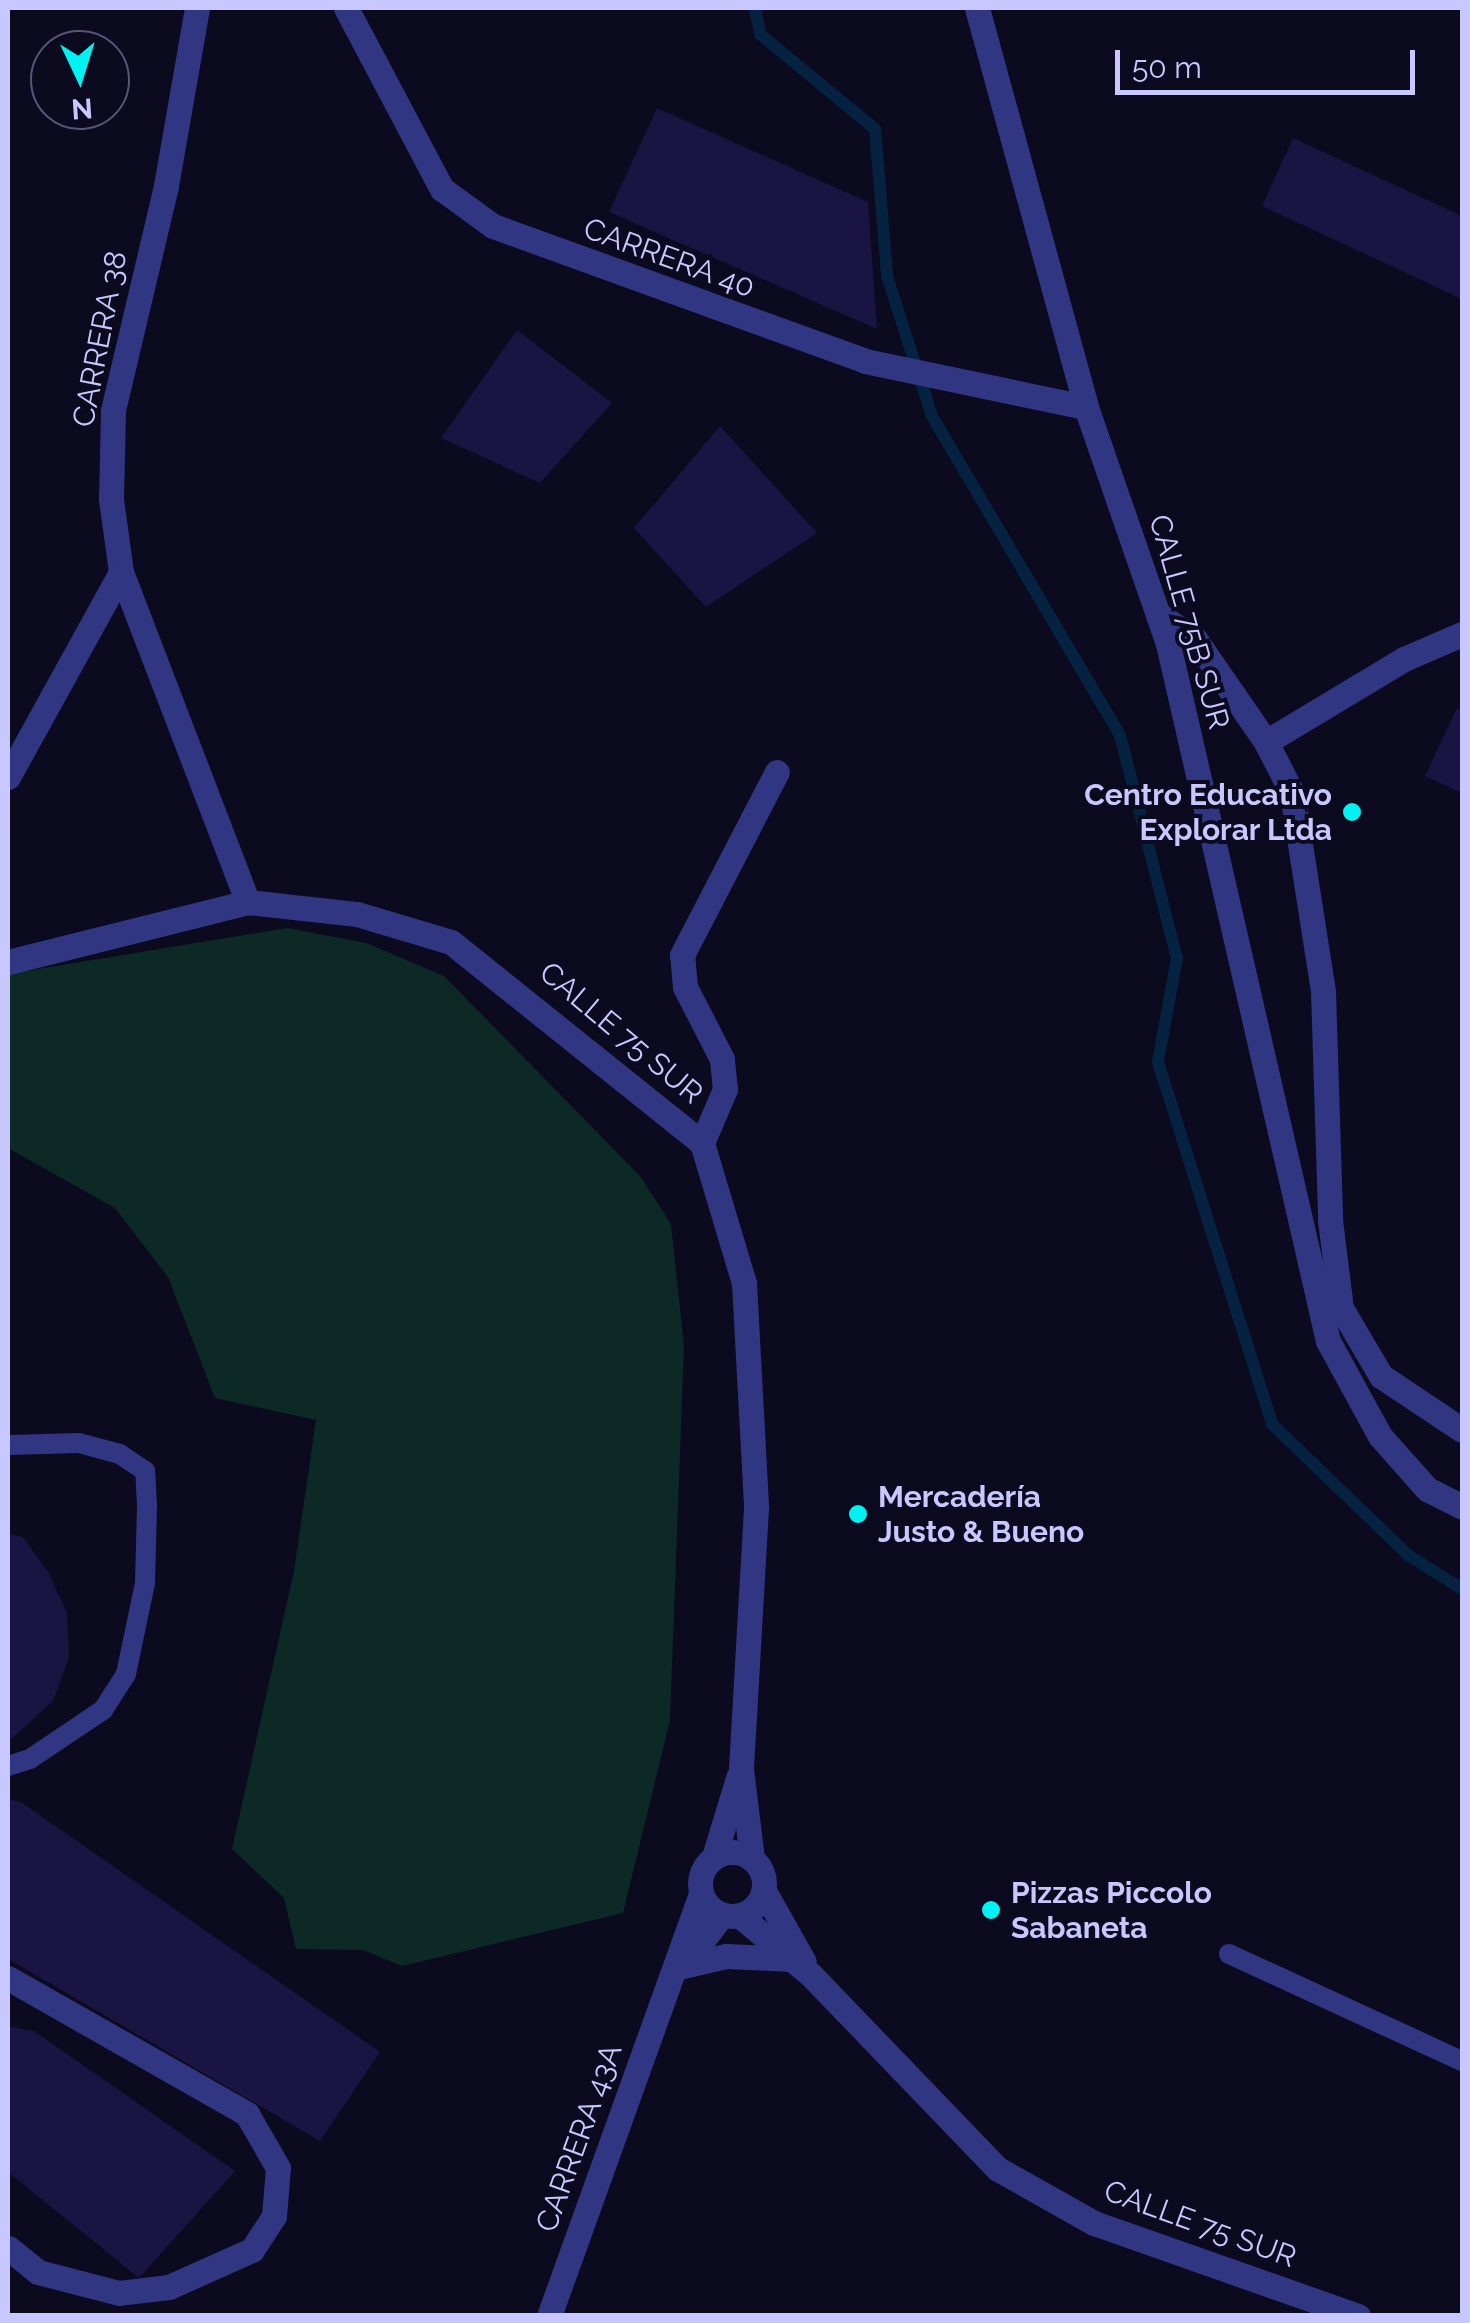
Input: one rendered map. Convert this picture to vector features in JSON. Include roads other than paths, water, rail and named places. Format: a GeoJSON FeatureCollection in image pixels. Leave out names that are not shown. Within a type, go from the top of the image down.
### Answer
{"type":"FeatureCollection","features":[{"type":"Feature","properties":{"kind":"street","name":"CARRERA 38"},"geometry":{"type":"LineString","coordinates":[[197,8],[166,186],[113,410],[111,500],[121,572],[248,902]]}},
{"type":"Feature","properties":{"kind":"street","name":"CARRERA 40"},"geometry":{"type":"LineString","coordinates":[[346,8],[442,189],[492,226],[616,275],[898,369],[1086,406]]}},
{"type":"Feature","properties":{"kind":"street","name":"CALLE 75B SUR"},"geometry":{"type":"LineString","coordinates":[[976,8],[1086,406],[1158,614],[1328,1341],[1380,1436],[1427,1489],[1462,1507]]}},
{"type":"Feature","properties":{"kind":"street"},"geometry":{"type":"LineString","coordinates":[[8,778],[121,572]]}},
{"type":"Feature","properties":{"kind":"street"},"geometry":{"type":"LineString","coordinates":[[1158,614],[1196,638],[1266,742],[1292,793],[1314,904],[1330,1220],[1341,1308],[1380,1376],[1462,1430]]}},
{"type":"Feature","properties":{"kind":"street"},"geometry":{"type":"LineString","coordinates":[[1266,742],[1404,658],[1462,634]]}},
{"type":"Feature","properties":{"kind":"street"},"geometry":{"type":"LineString","coordinates":[[702,1143],[724,1089],[722,1059],[685,986],[682,955],[777,772]]}},
{"type":"Feature","properties":{"kind":"street","name":"CALLE 75 SUR"},"geometry":{"type":"LineString","coordinates":[[8,962],[248,902],[357,914],[451,942],[505,979],[702,1143],[744,1284],[756,1508],[741,1769],[752,1859]]}},
{"type":"Feature","properties":{"kind":"street","name":"CALLE 75 SUR"},"geometry":{"type":"LineString","coordinates":[[714,1858],[741,1769]]}},
{"type":"Feature","properties":{"kind":"street"},"geometry":{"type":"LineString","coordinates":[[726,1852],[752,1859],[764,1891],[731,1915],[701,1893],[700,1880],[714,1858],[726,1852]]}},
{"type":"Feature","properties":{"kind":"street","name":"CALLE 75 SUR"},"geometry":{"type":"LineString","coordinates":[[764,1891],[801,1967]]}},
{"type":"Feature","properties":{"kind":"street","name":"CARRERA 43A"},"geometry":{"type":"LineString","coordinates":[[549,2316],[677,1974],[701,1893]]}},
{"type":"Feature","properties":{"kind":"street","name":"CALLE 75 SUR"},"geometry":{"type":"LineString","coordinates":[[731,1915],[801,1967],[998,2168],[1094,2223],[1358,2316]]}},
{"type":"Feature","properties":{"kind":"street","name":"CARRERA 43A"},"geometry":{"type":"LineString","coordinates":[[677,1974],[731,1915]]}},
{"type":"Feature","properties":{"kind":"street"},"geometry":{"type":"LineString","coordinates":[[677,1974],[726,1956],[801,1967]]}},
{"type":"Feature","properties":{"kind":"street"},"geometry":{"type":"LineString","coordinates":[[8,1978],[247,2114],[278,2168],[274,2216],[252,2250],[169,2286],[119,2294],[38,2272],[8,2248]]}},
{"type":"Feature","properties":{"kind":"lane"},"geometry":{"type":"LineString","coordinates":[[8,1766],[30,1759],[104,1710],[126,1674],[144,1583],[147,1506],[145,1472],[120,1454],[79,1443],[10,1446]]}},
{"type":"Feature","properties":{"kind":"lane"},"geometry":{"type":"LineString","coordinates":[[1228,1954],[1462,2062]]}},
{"type":"Feature","properties":{"kind":"waterway"},"geometry":{"type":"LineString","coordinates":[[755,8],[760,34],[875,129],[887,276],[932,416],[1120,735],[1177,958],[1158,1062],[1272,1424],[1408,1555],[1462,1589]]}},
{"type":"Feature","properties":{"kind":"place","name":"Centro Educativo Explorar Ltda"},"geometry":{"type":"Point","coordinates":[1352,812]}},
{"type":"Feature","properties":{"kind":"place","name":"Mercadería Justo & Bueno"},"geometry":{"type":"Point","coordinates":[858,1514]}},
{"type":"Feature","properties":{"kind":"place","name":"Pizzas Piccolo Sabaneta"},"geometry":{"type":"Point","coordinates":[991,1910]}}]}
